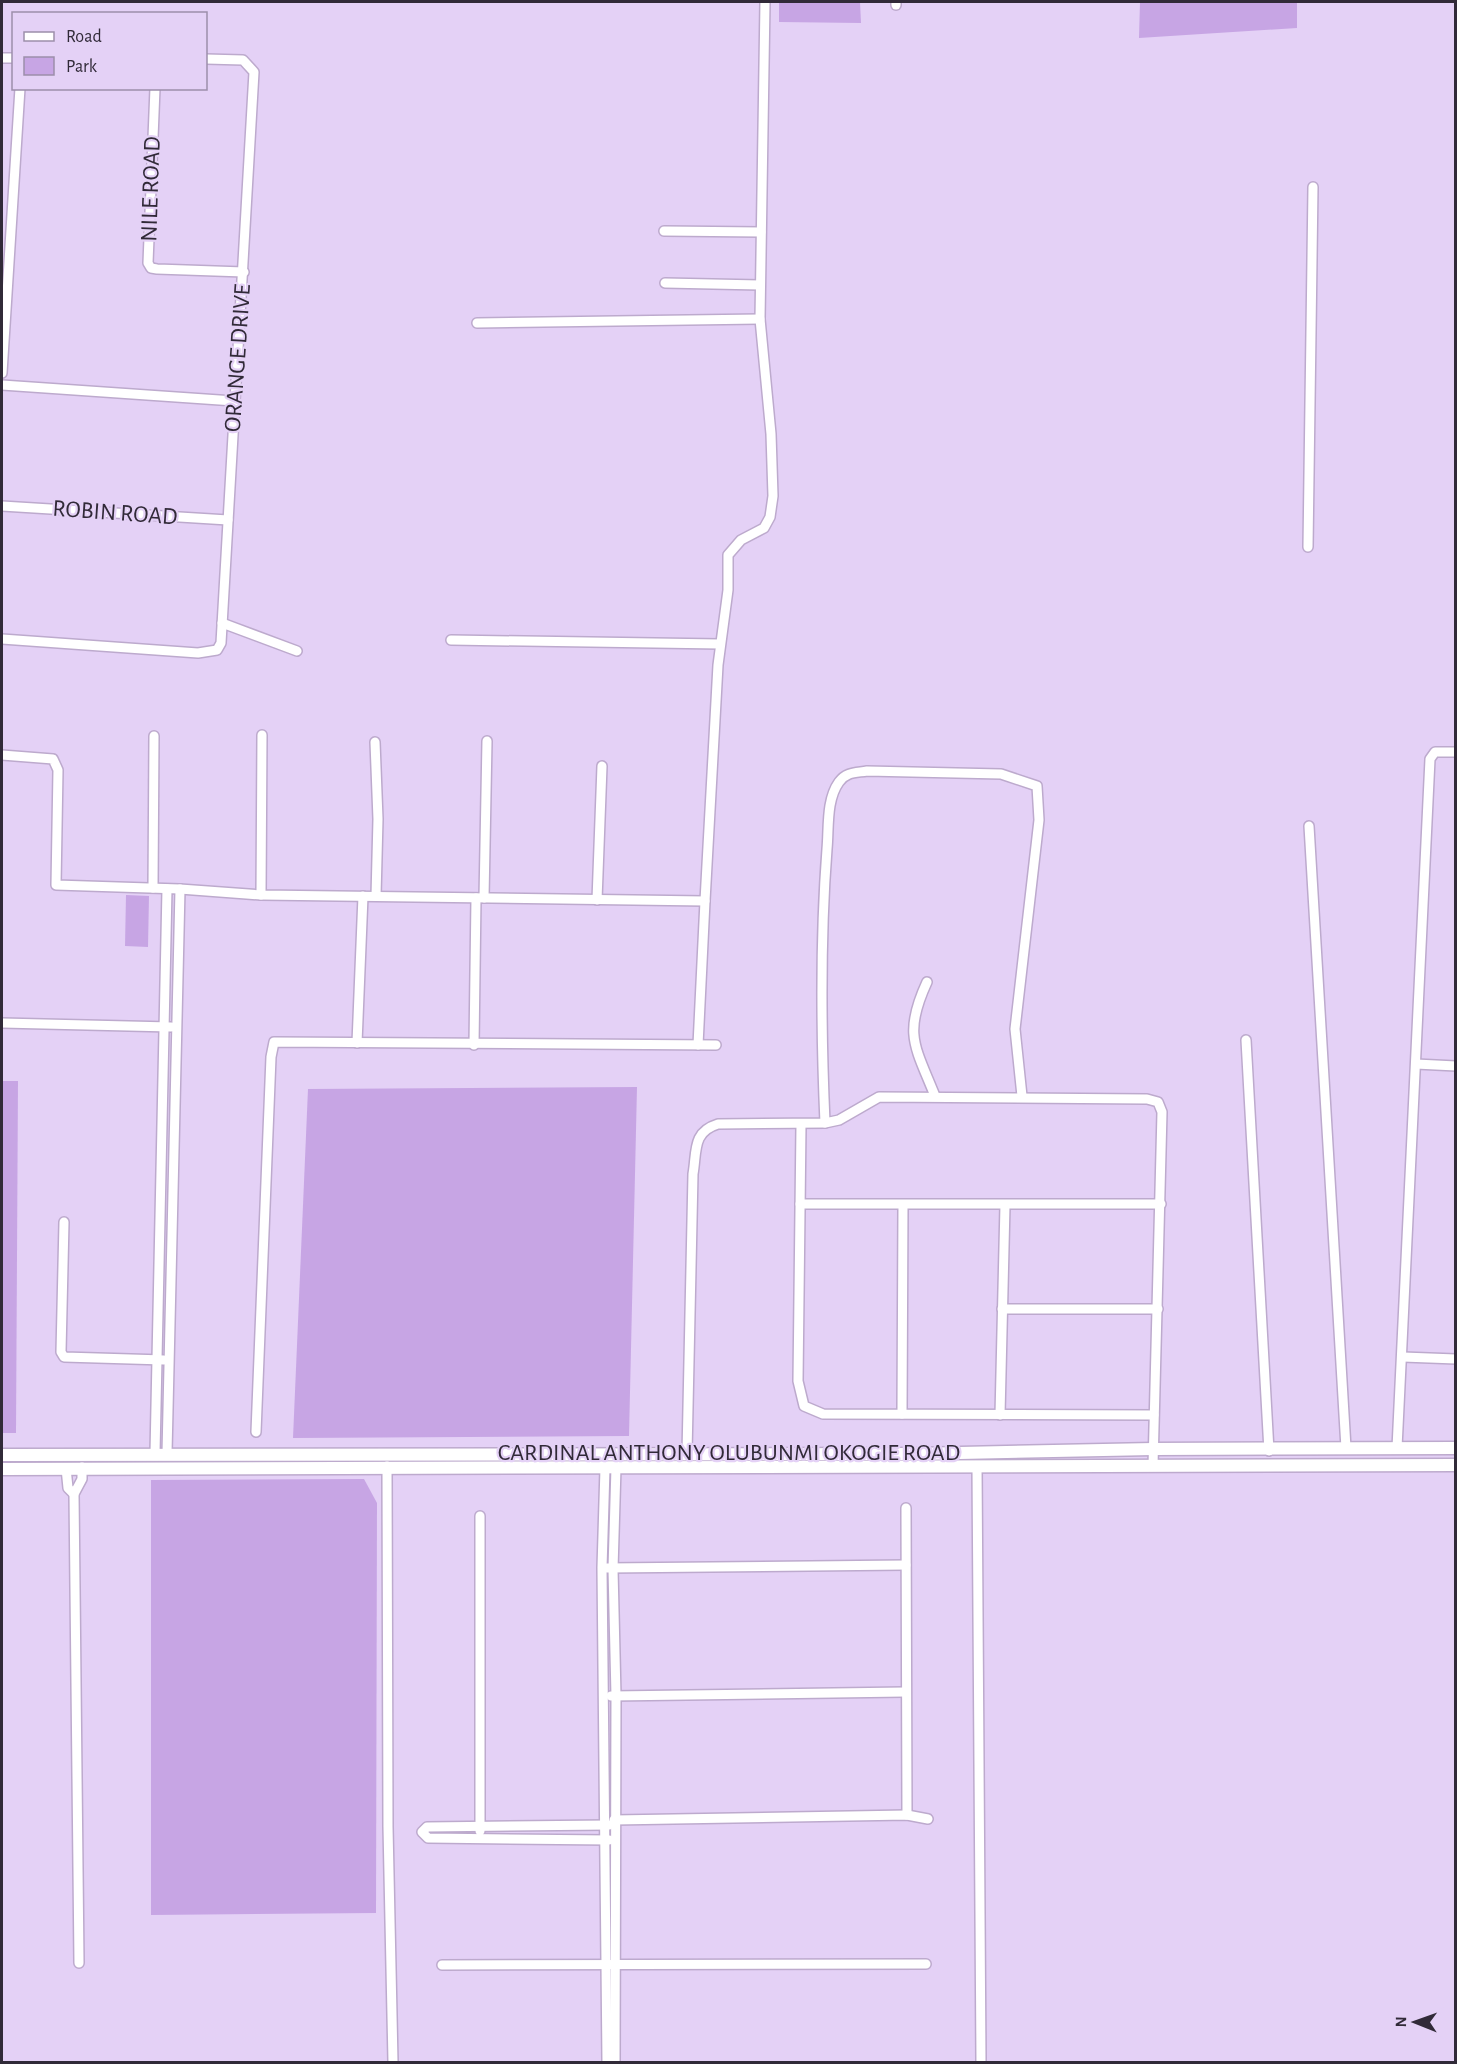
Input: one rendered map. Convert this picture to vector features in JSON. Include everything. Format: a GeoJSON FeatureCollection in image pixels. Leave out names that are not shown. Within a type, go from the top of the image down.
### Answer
{"type":"FeatureCollection","features":[{"type":"Feature","properties":{"kind":"street"},"geometry":{"type":"LineString","coordinates":[[698,1045],[720,644],[728,590],[728,555],[741,540],[764,528],[772,506],[771,434],[760,319],[765,2]]}},
{"type":"Feature","properties":{"kind":"street","name":"ORANGE DRIVE"},"geometry":{"type":"LineString","coordinates":[[2,639],[198,653],[217,650],[221,643],[254,72],[252,66],[243,60],[207,58]]}},
{"type":"Feature","properties":{"kind":"street"},"geometry":{"type":"LineString","coordinates":[[2,373],[5,266],[21,90]]}},
{"type":"Feature","properties":{"kind":"street","name":"NILE ROAD"},"geometry":{"type":"LineString","coordinates":[[155,90],[148,263],[151,268],[157,270],[244,272]]}},
{"type":"Feature","properties":{"kind":"street"},"geometry":{"type":"LineString","coordinates":[[1308,547],[1313,187]]}},
{"type":"Feature","properties":{"kind":"street"},"geometry":{"type":"LineString","coordinates":[[664,231],[761,232]]}},
{"type":"Feature","properties":{"kind":"street"},"geometry":{"type":"LineString","coordinates":[[665,283],[760,285]]}},
{"type":"Feature","properties":{"kind":"street"},"geometry":{"type":"LineString","coordinates":[[477,324],[760,319]]}},
{"type":"Feature","properties":{"kind":"street"},"geometry":{"type":"LineString","coordinates":[[2,385],[234,401]]}},
{"type":"Feature","properties":{"kind":"street","name":"ROBIN ROAD"},"geometry":{"type":"LineString","coordinates":[[2,506],[228,520]]}},
{"type":"Feature","properties":{"kind":"street"},"geometry":{"type":"LineString","coordinates":[[222,623],[297,651]]}},
{"type":"Feature","properties":{"kind":"street"},"geometry":{"type":"LineString","coordinates":[[452,640],[720,644]]}},
{"type":"Feature","properties":{"kind":"street"},"geometry":{"type":"LineString","coordinates":[[261,896],[262,735]]}},
{"type":"Feature","properties":{"kind":"street"},"geometry":{"type":"LineString","coordinates":[[153,888],[154,736]]}},
{"type":"Feature","properties":{"kind":"street"},"geometry":{"type":"LineString","coordinates":[[474,1045],[487,741]]}},
{"type":"Feature","properties":{"kind":"street"},"geometry":{"type":"LineString","coordinates":[[375,742],[378,819],[376,896]]}},
{"type":"Feature","properties":{"kind":"street"},"geometry":{"type":"LineString","coordinates":[[1396,1448],[1403,1357],[1430,759],[1435,752],[1455,752]]}},
{"type":"Feature","properties":{"kind":"street"},"geometry":{"type":"LineString","coordinates":[[2,756],[53,759],[58,770],[56,885],[180,889],[261,896],[705,902]]}},
{"type":"Feature","properties":{"kind":"street"},"geometry":{"type":"LineString","coordinates":[[597,900],[602,766]]}},
{"type":"Feature","properties":{"kind":"street"},"geometry":{"type":"LineString","coordinates":[[825,1123],[821,1028],[824,890],[831,799],[838,783],[848,773],[867,771],[1001,774],[1037,786],[1039,820],[1015,1029],[1022,1096]]}},
{"type":"Feature","properties":{"kind":"street"},"geometry":{"type":"LineString","coordinates":[[1309,826],[1346,1448]]}},
{"type":"Feature","properties":{"kind":"street"},"geometry":{"type":"LineString","coordinates":[[161,1453],[158,1360],[168,889]]}},
{"type":"Feature","properties":{"kind":"street"},"geometry":{"type":"LineString","coordinates":[[161,1453],[170,1360],[180,889]]}},
{"type":"Feature","properties":{"kind":"street"},"geometry":{"type":"LineString","coordinates":[[357,1043],[363,896]]}},
{"type":"Feature","properties":{"kind":"street"},"geometry":{"type":"LineString","coordinates":[[927,982],[915,1009],[914,1046],[935,1096]]}},
{"type":"Feature","properties":{"kind":"street"},"geometry":{"type":"LineString","coordinates":[[2,1023],[177,1027]]}},
{"type":"Feature","properties":{"kind":"street"},"geometry":{"type":"LineString","coordinates":[[1246,1040],[1269,1451]]}},
{"type":"Feature","properties":{"kind":"street"},"geometry":{"type":"LineString","coordinates":[[256,1432],[270,1069],[274,1042],[716,1045]]}},
{"type":"Feature","properties":{"kind":"street"},"geometry":{"type":"LineString","coordinates":[[1416,1065],[1455,1066]]}},
{"type":"Feature","properties":{"kind":"street"},"geometry":{"type":"LineString","coordinates":[[687,1454],[693,1174],[699,1136],[704,1128],[717,1124],[825,1123],[839,1120],[879,1096],[1147,1099],[1158,1102],[1162,1112],[1153,1466]]}},
{"type":"Feature","properties":{"kind":"street"},"geometry":{"type":"LineString","coordinates":[[801,1125],[798,1381],[804,1406],[823,1414],[1154,1415]]}},
{"type":"Feature","properties":{"kind":"street"},"geometry":{"type":"LineString","coordinates":[[800,1204],[903,1206],[1161,1204]]}},
{"type":"Feature","properties":{"kind":"street"},"geometry":{"type":"LineString","coordinates":[[1000,1414],[1005,1205]]}},
{"type":"Feature","properties":{"kind":"street"},"geometry":{"type":"LineString","coordinates":[[902,1414],[903,1206]]}},
{"type":"Feature","properties":{"kind":"street"},"geometry":{"type":"LineString","coordinates":[[64,1222],[61,1352],[64,1357],[170,1360]]}},
{"type":"Feature","properties":{"kind":"street"},"geometry":{"type":"LineString","coordinates":[[1002,1309],[1158,1309]]}},
{"type":"Feature","properties":{"kind":"street"},"geometry":{"type":"LineString","coordinates":[[1403,1357],[1455,1359]]}},
{"type":"Feature","properties":{"kind":"street","name":"CARDINAL ANTHONY OLUBUNMI OKOGIE ROAD"},"geometry":{"type":"LineString","coordinates":[[2,1455],[161,1453],[913,1454],[1153,1449],[1269,1451],[1455,1448]]}},
{"type":"Feature","properties":{"kind":"street"},"geometry":{"type":"LineString","coordinates":[[537,1454],[537,1467]]}},
{"type":"Feature","properties":{"kind":"street","name":"CARDINAL ANTHONY OLUBUNMI OKOGIE ROAD"},"geometry":{"type":"LineString","coordinates":[[2,1469],[387,1466],[1455,1465]]}},
{"type":"Feature","properties":{"kind":"street"},"geometry":{"type":"LineString","coordinates":[[387,1466],[388,1827],[393,2062]]}},
{"type":"Feature","properties":{"kind":"street"},"geometry":{"type":"LineString","coordinates":[[977,1466],[981,2062]]}},
{"type":"Feature","properties":{"kind":"street"},"geometry":{"type":"LineString","coordinates":[[79,1963],[74,1494],[82,1479],[82,1467]]}},
{"type":"Feature","properties":{"kind":"street"},"geometry":{"type":"LineString","coordinates":[[610,1467],[602,1568],[603,1696],[611,1823]]}},
{"type":"Feature","properties":{"kind":"street"},"geometry":{"type":"LineString","coordinates":[[607,2062],[610,1966],[609,1840],[616,1696],[610,1467]]}},
{"type":"Feature","properties":{"kind":"street"},"geometry":{"type":"LineString","coordinates":[[66,1468],[68,1488],[74,1494]]}},
{"type":"Feature","properties":{"kind":"street"},"geometry":{"type":"LineString","coordinates":[[906,1508],[907,1815]]}},
{"type":"Feature","properties":{"kind":"street"},"geometry":{"type":"LineString","coordinates":[[480,1516],[480,1840]]}},
{"type":"Feature","properties":{"kind":"street"},"geometry":{"type":"LineString","coordinates":[[602,1568],[906,1565]]}},
{"type":"Feature","properties":{"kind":"street"},"geometry":{"type":"LineString","coordinates":[[603,1696],[905,1692]]}},
{"type":"Feature","properties":{"kind":"street"},"geometry":{"type":"LineString","coordinates":[[609,1840],[428,1838],[422,1832],[427,1827],[907,1815],[928,1819]]}},
{"type":"Feature","properties":{"kind":"street"},"geometry":{"type":"LineString","coordinates":[[442,1965],[926,1964]]}},
{"type":"Feature","properties":{"kind":"street"},"geometry":{"type":"LineString","coordinates":[[610,1966],[615,2062]]}},
{"type":"Feature","properties":{"kind":"green space"},"geometry":{"type":"Polygon","coordinates":[[[779,2],[860,2],[861,23],[779,22],[779,2]]]}},
{"type":"Feature","properties":{"kind":"green space"},"geometry":{"type":"Polygon","coordinates":[[[1140,2],[1297,2],[1297,28],[1139,38],[1140,2]]]}},
{"type":"Feature","properties":{"kind":"green space"},"geometry":{"type":"Polygon","coordinates":[[[126,895],[149,896],[148,947],[125,946],[126,895]]]}},
{"type":"Feature","properties":{"kind":"green space"},"geometry":{"type":"Polygon","coordinates":[[[2,1081],[18,1081],[16,1433],[2,1433],[2,1081]]]}},
{"type":"Feature","properties":{"kind":"green space"},"geometry":{"type":"Polygon","coordinates":[[[637,1087],[629,1436],[293,1438],[308,1089],[637,1087]]]}},
{"type":"Feature","properties":{"kind":"green space"},"geometry":{"type":"Polygon","coordinates":[[[364,1479],[377,1503],[376,1913],[151,1915],[151,1480],[364,1479]]]}}]}
